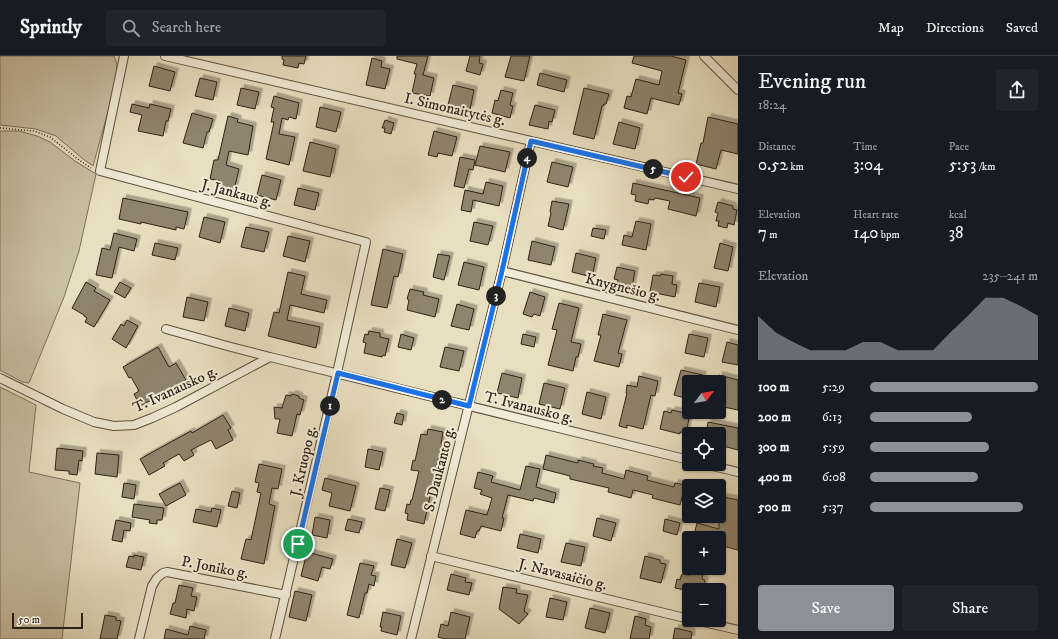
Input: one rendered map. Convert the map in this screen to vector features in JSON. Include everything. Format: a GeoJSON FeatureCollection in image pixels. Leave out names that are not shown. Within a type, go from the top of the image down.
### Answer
{"type":"FeatureCollection","features":[{"type":"Feature","properties":{"kind":"street"},"geometry":{"type":"LineString","coordinates":[[100,172],[124,56]]}},
{"type":"Feature","properties":{"kind":"street","name":"I. Simonaitytės g."},"geometry":{"type":"LineString","coordinates":[[165,56],[738,189]]}},
{"type":"Feature","properties":{"kind":"street"},"geometry":{"type":"LineString","coordinates":[[704,56],[738,90]]}},
{"type":"Feature","properties":{"kind":"street","name":"S. Daukanto g."},"geometry":{"type":"LineString","coordinates":[[411,639],[502,271],[531,141]]}},
{"type":"Feature","properties":{"kind":"street","name":"J. Jankaus g."},"geometry":{"type":"LineString","coordinates":[[100,172],[366,242]]}},
{"type":"Feature","properties":{"kind":"street","name":"J. Kruopo g."},"geometry":{"type":"LineString","coordinates":[[275,639],[338,373],[366,242]]}},
{"type":"Feature","properties":{"kind":"street","name":"Knygnešio g."},"geometry":{"type":"LineString","coordinates":[[502,271],[738,330]]}},
{"type":"Feature","properties":{"kind":"street","name":"T. Ivanausko g."},"geometry":{"type":"LineString","coordinates":[[166,329],[270,357],[682,458]]}},
{"type":"Feature","properties":{"kind":"street","name":"T. Ivanausko g."},"geometry":{"type":"LineString","coordinates":[[0,378],[63,409],[94,422],[114,426],[134,425],[176,407],[270,357]]}},
{"type":"Feature","properties":{"kind":"street"},"geometry":{"type":"LineString","coordinates":[[726,469],[738,472]]}},
{"type":"Feature","properties":{"kind":"street","name":"J. Navasaičio g."},"geometry":{"type":"LineString","coordinates":[[431,556],[682,617]]}},
{"type":"Feature","properties":{"kind":"street","name":"P. Joniko g."},"geometry":{"type":"LineString","coordinates":[[140,639],[152,586],[163,572],[286,596]]}},
{"type":"Feature","properties":{"kind":"street"},"geometry":{"type":"LineString","coordinates":[[725,627],[738,630]]}},
{"type":"Feature","properties":{"kind":"path"},"geometry":{"type":"LineString","coordinates":[[0,128],[34,132],[50,137],[79,160],[92,169],[100,172]]}},
{"type":"Feature","properties":{"kind":"shaded area"},"geometry":{"type":"Polygon","coordinates":[[[0,56],[114,56],[117,64],[116,75],[109,108],[93,166],[56,136],[36,129],[0,125],[0,56]]]}},
{"type":"Feature","properties":{"kind":"shaded area"},"geometry":{"type":"Polygon","coordinates":[[[0,131],[19,131],[37,136],[50,142],[75,161],[96,174],[79,251],[64,297],[29,383],[22,382],[0,370],[0,131]]]}},
{"type":"Feature","properties":{"kind":"shaded area"},"geometry":{"type":"Polygon","coordinates":[[[0,387],[36,405],[29,472],[80,483],[62,639],[0,639],[0,387]]]}},
{"type":"Feature","properties":{"kind":"building"},"geometry":{"type":"Polygon","coordinates":[[[282,56],[306,56],[304,64],[299,63],[298,68],[283,65],[284,60],[282,59],[282,56]]]}},
{"type":"Feature","properties":{"kind":"building"},"geometry":{"type":"Polygon","coordinates":[[[397,56],[428,56],[423,75],[434,78],[430,96],[412,93],[416,74],[414,74],[417,64],[397,59],[397,56]]]}},
{"type":"Feature","properties":{"kind":"building"},"geometry":{"type":"Polygon","coordinates":[[[470,56],[480,56],[479,63],[483,64],[480,75],[466,71],[470,56]]]}},
{"type":"Feature","properties":{"kind":"building"},"geometry":{"type":"Polygon","coordinates":[[[511,56],[530,56],[524,81],[505,77],[511,56]]]}},
{"type":"Feature","properties":{"kind":"building"},"geometry":{"type":"Polygon","coordinates":[[[634,56],[671,56],[686,60],[678,93],[682,94],[679,105],[651,98],[647,114],[624,108],[627,96],[631,97],[636,79],[659,85],[662,71],[632,63],[634,56]]]}},
{"type":"Feature","properties":{"kind":"building"},"geometry":{"type":"Polygon","coordinates":[[[372,58],[382,61],[381,67],[390,69],[385,89],[366,85],[372,58]]]}},
{"type":"Feature","properties":{"kind":"building"},"geometry":{"type":"Polygon","coordinates":[[[154,66],[175,72],[170,91],[149,86],[154,66]]]}},
{"type":"Feature","properties":{"kind":"building"},"geometry":{"type":"Polygon","coordinates":[[[540,73],[567,80],[564,92],[537,85],[540,73]]]}},
{"type":"Feature","properties":{"kind":"building"},"geometry":{"type":"Polygon","coordinates":[[[200,78],[217,82],[213,100],[195,96],[200,78]]]}},
{"type":"Feature","properties":{"kind":"building"},"geometry":{"type":"Polygon","coordinates":[[[453,85],[474,90],[470,110],[448,105],[453,85]]]}},
{"type":"Feature","properties":{"kind":"building"},"geometry":{"type":"Polygon","coordinates":[[[241,88],[259,92],[255,109],[237,105],[241,88]]]}},
{"type":"Feature","properties":{"kind":"building"},"geometry":{"type":"Polygon","coordinates":[[[584,88],[609,94],[606,104],[602,106],[594,139],[573,134],[584,88]]]}},
{"type":"Feature","properties":{"kind":"building"},"geometry":{"type":"Polygon","coordinates":[[[501,90],[513,93],[510,105],[513,106],[510,118],[492,113],[495,100],[498,101],[501,90]]]}},
{"type":"Feature","properties":{"kind":"building"},"geometry":{"type":"Polygon","coordinates":[[[274,96],[299,103],[296,119],[289,117],[288,120],[282,118],[279,134],[295,137],[289,165],[266,159],[274,122],[271,122],[274,108],[271,107],[274,96]]]}},
{"type":"Feature","properties":{"kind":"building"},"geometry":{"type":"Polygon","coordinates":[[[132,104],[149,108],[150,104],[171,109],[168,121],[166,121],[163,136],[138,131],[142,115],[130,112],[132,104]]]}},
{"type":"Feature","properties":{"kind":"building"},"geometry":{"type":"Polygon","coordinates":[[[535,105],[555,110],[552,122],[549,121],[548,129],[529,125],[535,105]]]}},
{"type":"Feature","properties":{"kind":"building"},"geometry":{"type":"Polygon","coordinates":[[[320,107],[341,112],[336,132],[316,127],[320,107]]]}},
{"type":"Feature","properties":{"kind":"building"},"geometry":{"type":"Polygon","coordinates":[[[192,113],[213,119],[209,132],[207,132],[203,148],[183,143],[192,113]]]}},
{"type":"Feature","properties":{"kind":"building"},"geometry":{"type":"Polygon","coordinates":[[[228,116],[238,119],[237,122],[253,126],[248,155],[229,151],[226,165],[239,169],[234,190],[219,187],[220,181],[210,179],[214,160],[218,160],[228,116]]]}},
{"type":"Feature","properties":{"kind":"building"},"geometry":{"type":"Polygon","coordinates":[[[708,117],[738,124],[738,154],[721,150],[716,169],[696,164],[701,143],[703,143],[708,117]]]}},
{"type":"Feature","properties":{"kind":"building"},"geometry":{"type":"Polygon","coordinates":[[[385,120],[394,123],[391,134],[384,132],[385,128],[382,128],[385,120]]]}},
{"type":"Feature","properties":{"kind":"building"},"geometry":{"type":"Polygon","coordinates":[[[619,122],[640,128],[635,149],[613,144],[619,122]]]}},
{"type":"Feature","properties":{"kind":"building"},"geometry":{"type":"Polygon","coordinates":[[[434,131],[457,137],[452,156],[438,153],[437,157],[428,155],[434,131]]]}},
{"type":"Feature","properties":{"kind":"building"},"geometry":{"type":"Polygon","coordinates":[[[310,142],[336,149],[330,177],[303,171],[310,142]]]}},
{"type":"Feature","properties":{"kind":"building"},"geometry":{"type":"Polygon","coordinates":[[[480,146],[510,152],[505,172],[475,165],[480,146]]]}},
{"type":"Feature","properties":{"kind":"building"},"geometry":{"type":"Polygon","coordinates":[[[460,157],[475,160],[473,170],[469,169],[464,188],[454,186],[460,157]]]}},
{"type":"Feature","properties":{"kind":"building"},"geometry":{"type":"Polygon","coordinates":[[[552,162],[573,167],[568,187],[547,182],[552,162]]]}},
{"type":"Feature","properties":{"kind":"building"},"geometry":{"type":"Polygon","coordinates":[[[262,175],[281,180],[276,200],[257,195],[262,175]]]}},
{"type":"Feature","properties":{"kind":"building"},"geometry":{"type":"Polygon","coordinates":[[[486,182],[503,186],[499,206],[473,200],[471,212],[461,210],[465,190],[483,194],[486,182]]]}},
{"type":"Feature","properties":{"kind":"building"},"geometry":{"type":"Polygon","coordinates":[[[633,183],[700,198],[696,216],[668,209],[670,201],[655,198],[654,200],[649,199],[648,204],[635,201],[636,195],[631,194],[633,183]]]}},
{"type":"Feature","properties":{"kind":"building"},"geometry":{"type":"Polygon","coordinates":[[[298,188],[319,193],[315,210],[294,205],[298,188]]]}},
{"type":"Feature","properties":{"kind":"building"},"geometry":{"type":"Polygon","coordinates":[[[123,198],[188,212],[184,229],[176,227],[176,230],[141,222],[141,224],[119,219],[123,198]]]}},
{"type":"Feature","properties":{"kind":"building"},"geometry":{"type":"Polygon","coordinates":[[[552,201],[569,204],[563,230],[548,226],[552,201]]]}},
{"type":"Feature","properties":{"kind":"building"},"geometry":{"type":"Polygon","coordinates":[[[718,202],[733,206],[733,209],[737,210],[734,225],[728,223],[727,228],[718,226],[719,221],[716,221],[718,213],[715,212],[718,202]]]}},
{"type":"Feature","properties":{"kind":"building"},"geometry":{"type":"Polygon","coordinates":[[[204,217],[225,222],[220,243],[199,237],[204,217]]]}},
{"type":"Feature","properties":{"kind":"building"},"geometry":{"type":"Polygon","coordinates":[[[636,221],[651,224],[646,250],[622,245],[624,235],[632,237],[636,221]]]}},
{"type":"Feature","properties":{"kind":"building"},"geometry":{"type":"Polygon","coordinates":[[[474,222],[493,226],[488,245],[470,241],[474,222]]]}},
{"type":"Feature","properties":{"kind":"building"},"geometry":{"type":"Polygon","coordinates":[[[246,227],[269,232],[264,252],[241,247],[246,227]]]}},
{"type":"Feature","properties":{"kind":"building"},"geometry":{"type":"Polygon","coordinates":[[[593,228],[606,230],[604,239],[591,236],[593,228]]]}},
{"type":"Feature","properties":{"kind":"building"},"geometry":{"type":"Polygon","coordinates":[[[114,233],[137,239],[134,251],[119,247],[112,278],[96,275],[102,248],[110,250],[114,233]]]}},
{"type":"Feature","properties":{"kind":"building"},"geometry":{"type":"Polygon","coordinates":[[[288,236],[310,241],[305,262],[283,256],[288,236]]]}},
{"type":"Feature","properties":{"kind":"building"},"geometry":{"type":"Polygon","coordinates":[[[532,241],[555,247],[551,265],[528,260],[532,241]]]}},
{"type":"Feature","properties":{"kind":"building"},"geometry":{"type":"Polygon","coordinates":[[[155,243],[178,248],[175,260],[152,255],[155,243]]]}},
{"type":"Feature","properties":{"kind":"building"},"geometry":{"type":"Polygon","coordinates":[[[720,243],[733,247],[728,271],[714,268],[720,243]]]}},
{"type":"Feature","properties":{"kind":"building"},"geometry":{"type":"Polygon","coordinates":[[[383,249],[403,254],[398,277],[394,276],[387,308],[371,305],[383,249]]]}},
{"type":"Feature","properties":{"kind":"building"},"geometry":{"type":"Polygon","coordinates":[[[576,253],[596,258],[592,277],[572,272],[576,253]]]}},
{"type":"Feature","properties":{"kind":"building"},"geometry":{"type":"Polygon","coordinates":[[[438,254],[450,256],[444,280],[433,277],[438,254]]]}},
{"type":"Feature","properties":{"kind":"building"},"geometry":{"type":"Polygon","coordinates":[[[464,262],[484,267],[479,290],[458,285],[464,262]]]}},
{"type":"Feature","properties":{"kind":"building"},"geometry":{"type":"Polygon","coordinates":[[[617,267],[635,271],[632,287],[617,284],[618,280],[614,279],[617,267]]]}},
{"type":"Feature","properties":{"kind":"building"},"geometry":{"type":"Polygon","coordinates":[[[288,272],[305,276],[301,294],[327,300],[324,313],[290,305],[287,320],[320,327],[316,348],[268,336],[274,312],[279,313],[288,272]]]}},
{"type":"Feature","properties":{"kind":"building"},"geometry":{"type":"Polygon","coordinates":[[[661,274],[673,276],[672,284],[677,285],[675,297],[650,292],[653,275],[660,276],[661,274]]]}},
{"type":"Feature","properties":{"kind":"building"},"geometry":{"type":"Polygon","coordinates":[[[86,282],[96,288],[94,291],[110,300],[94,327],[85,322],[87,318],[84,315],[72,308],[86,282]]]}},
{"type":"Feature","properties":{"kind":"building"},"geometry":{"type":"Polygon","coordinates":[[[120,282],[131,288],[125,298],[114,292],[120,282]]]}},
{"type":"Feature","properties":{"kind":"building"},"geometry":{"type":"Polygon","coordinates":[[[699,283],[720,287],[716,307],[695,302],[699,283]]]}},
{"type":"Feature","properties":{"kind":"building"},"geometry":{"type":"Polygon","coordinates":[[[410,289],[424,292],[423,295],[439,299],[435,317],[407,310],[409,300],[407,299],[410,289]]]}},
{"type":"Feature","properties":{"kind":"building"},"geometry":{"type":"Polygon","coordinates":[[[530,292],[545,297],[540,316],[534,314],[532,317],[523,314],[530,292]]]}},
{"type":"Feature","properties":{"kind":"building"},"geometry":{"type":"Polygon","coordinates":[[[187,297],[208,302],[204,321],[183,317],[187,297]]]}},
{"type":"Feature","properties":{"kind":"building"},"geometry":{"type":"Polygon","coordinates":[[[559,303],[579,308],[571,342],[581,344],[573,371],[548,365],[557,330],[552,329],[559,303]]]}},
{"type":"Feature","properties":{"kind":"building"},"geometry":{"type":"Polygon","coordinates":[[[457,304],[474,309],[469,330],[451,326],[457,304]]]}},
{"type":"Feature","properties":{"kind":"building"},"geometry":{"type":"Polygon","coordinates":[[[229,308],[249,313],[245,331],[225,326],[229,308]]]}},
{"type":"Feature","properties":{"kind":"building"},"geometry":{"type":"Polygon","coordinates":[[[603,314],[627,320],[618,353],[622,354],[619,367],[594,361],[601,335],[598,335],[603,314]]]}},
{"type":"Feature","properties":{"kind":"building"},"geometry":{"type":"Polygon","coordinates":[[[127,320],[138,326],[126,348],[112,339],[121,324],[124,326],[127,320]]]}},
{"type":"Feature","properties":{"kind":"building"},"geometry":{"type":"Polygon","coordinates":[[[369,331],[380,333],[380,337],[389,339],[385,356],[383,355],[382,357],[364,353],[366,343],[363,342],[365,334],[368,335],[369,331]]]}},
{"type":"Feature","properties":{"kind":"building"},"geometry":{"type":"Polygon","coordinates":[[[401,334],[414,338],[411,350],[398,347],[401,334]]]}},
{"type":"Feature","properties":{"kind":"building"},"geometry":{"type":"Polygon","coordinates":[[[523,334],[536,337],[534,347],[521,344],[523,334]]]}},
{"type":"Feature","properties":{"kind":"building"},"geometry":{"type":"Polygon","coordinates":[[[689,334],[708,338],[704,357],[685,353],[689,334]]]}},
{"type":"Feature","properties":{"kind":"building"},"geometry":{"type":"Polygon","coordinates":[[[727,342],[738,345],[738,365],[722,362],[727,342]]]}},
{"type":"Feature","properties":{"kind":"building"},"geometry":{"type":"Polygon","coordinates":[[[158,347],[169,367],[176,363],[187,382],[140,406],[134,394],[139,391],[123,367],[158,347]]]}},
{"type":"Feature","properties":{"kind":"building"},"geometry":{"type":"Polygon","coordinates":[[[445,347],[464,351],[459,371],[440,367],[445,347]]]}},
{"type":"Feature","properties":{"kind":"building"},"geometry":{"type":"Polygon","coordinates":[[[681,370],[703,375],[682,375],[682,397],[674,395],[681,370]]]}},
{"type":"Feature","properties":{"kind":"building"},"geometry":{"type":"Polygon","coordinates":[[[502,373],[522,378],[518,398],[497,393],[502,373]]]}},
{"type":"Feature","properties":{"kind":"building"},"geometry":{"type":"Polygon","coordinates":[[[639,376],[658,381],[655,396],[651,395],[643,429],[627,425],[627,428],[619,426],[627,393],[627,385],[637,387],[639,376]]]}},
{"type":"Feature","properties":{"kind":"building"},"geometry":{"type":"Polygon","coordinates":[[[726,377],[738,380],[738,410],[726,407],[726,377]]]}},
{"type":"Feature","properties":{"kind":"building"},"geometry":{"type":"Polygon","coordinates":[[[544,383],[565,388],[560,409],[539,404],[544,383]]]}},
{"type":"Feature","properties":{"kind":"building"},"geometry":{"type":"Polygon","coordinates":[[[587,392],[606,397],[601,419],[582,414],[587,392]]]}},
{"type":"Feature","properties":{"kind":"building"},"geometry":{"type":"Polygon","coordinates":[[[292,394],[299,396],[299,398],[304,400],[300,415],[297,414],[292,436],[277,433],[280,419],[275,419],[274,407],[282,408],[286,395],[291,396],[292,394]]]}},
{"type":"Feature","properties":{"kind":"building"},"geometry":{"type":"Polygon","coordinates":[[[672,410],[682,412],[682,419],[689,419],[687,427],[682,427],[682,432],[680,432],[680,434],[660,429],[664,411],[671,413],[672,410]]]}},
{"type":"Feature","properties":{"kind":"building"},"geometry":{"type":"Polygon","coordinates":[[[397,413],[404,415],[402,425],[394,423],[397,413]]]}},
{"type":"Feature","properties":{"kind":"building"},"geometry":{"type":"Polygon","coordinates":[[[223,415],[231,428],[228,430],[233,440],[216,449],[211,440],[191,450],[194,455],[184,461],[179,454],[163,463],[165,466],[149,475],[140,459],[191,431],[192,433],[223,415]]]}},
{"type":"Feature","properties":{"kind":"building"},"geometry":{"type":"Polygon","coordinates":[[[708,422],[738,428],[738,450],[726,447],[726,427],[707,427],[708,422]]]}},
{"type":"Feature","properties":{"kind":"building"},"geometry":{"type":"Polygon","coordinates":[[[428,429],[443,432],[441,444],[443,445],[441,456],[439,456],[424,524],[407,520],[408,514],[405,513],[407,504],[410,505],[412,500],[419,471],[411,470],[413,460],[415,461],[421,434],[427,435],[428,429]]]}},
{"type":"Feature","properties":{"kind":"building"},"geometry":{"type":"Polygon","coordinates":[[[57,448],[83,451],[82,461],[79,460],[77,475],[69,474],[69,471],[55,470],[57,448]]]}},
{"type":"Feature","properties":{"kind":"building"},"geometry":{"type":"Polygon","coordinates":[[[368,449],[383,452],[379,470],[365,467],[368,449]]]}},
{"type":"Feature","properties":{"kind":"building"},"geometry":{"type":"Polygon","coordinates":[[[97,453],[119,455],[117,477],[95,474],[97,453]]]}},
{"type":"Feature","properties":{"kind":"building"},"geometry":{"type":"Polygon","coordinates":[[[546,455],[578,463],[578,460],[603,468],[602,473],[624,479],[626,470],[648,476],[647,480],[674,487],[675,483],[682,484],[682,497],[680,505],[652,498],[653,495],[633,490],[631,498],[608,492],[609,488],[570,479],[570,476],[543,469],[546,455]]]}},
{"type":"Feature","properties":{"kind":"building"},"geometry":{"type":"Polygon","coordinates":[[[259,464],[282,469],[278,489],[272,488],[269,504],[275,506],[264,564],[241,559],[246,539],[251,540],[261,493],[257,492],[259,483],[255,482],[259,464]]]}},
{"type":"Feature","properties":{"kind":"building"},"geometry":{"type":"Polygon","coordinates":[[[526,466],[540,469],[536,487],[556,493],[554,503],[534,498],[533,501],[508,495],[502,518],[504,518],[501,531],[481,526],[479,531],[477,531],[475,538],[460,534],[466,510],[487,515],[492,498],[480,494],[482,490],[474,488],[478,472],[493,476],[491,482],[520,490],[526,466]]]}},
{"type":"Feature","properties":{"kind":"building"},"geometry":{"type":"Polygon","coordinates":[[[325,478],[356,486],[350,511],[329,506],[332,493],[322,490],[325,478]]]}},
{"type":"Feature","properties":{"kind":"building"},"geometry":{"type":"Polygon","coordinates":[[[124,483],[136,485],[134,499],[122,497],[124,483]]]}},
{"type":"Feature","properties":{"kind":"building"},"geometry":{"type":"Polygon","coordinates":[[[180,483],[186,495],[166,506],[159,494],[180,483]]]}},
{"type":"Feature","properties":{"kind":"building"},"geometry":{"type":"Polygon","coordinates":[[[380,488],[390,490],[385,511],[375,509],[380,488]]]}},
{"type":"Feature","properties":{"kind":"building"},"geometry":{"type":"Polygon","coordinates":[[[232,491],[240,493],[237,508],[228,506],[232,491]]]}},
{"type":"Feature","properties":{"kind":"building"},"geometry":{"type":"Polygon","coordinates":[[[726,497],[738,500],[738,550],[726,547],[726,531],[695,531],[697,523],[719,529],[719,523],[726,523],[726,497]]]}},
{"type":"Feature","properties":{"kind":"building"},"geometry":{"type":"Polygon","coordinates":[[[134,504],[164,508],[162,520],[157,520],[157,524],[149,523],[150,520],[132,517],[134,504]]]}},
{"type":"Feature","properties":{"kind":"building"},"geometry":{"type":"Polygon","coordinates":[[[212,508],[221,510],[217,527],[193,522],[196,509],[211,512],[212,508]]]}},
{"type":"Feature","properties":{"kind":"building"},"geometry":{"type":"Polygon","coordinates":[[[315,517],[330,520],[327,538],[312,535],[315,517]]]}},
{"type":"Feature","properties":{"kind":"building"},"geometry":{"type":"Polygon","coordinates":[[[597,518],[616,523],[611,541],[593,536],[597,518]]]}},
{"type":"Feature","properties":{"kind":"building"},"geometry":{"type":"Polygon","coordinates":[[[348,519],[362,522],[359,533],[345,530],[348,519]]]}},
{"type":"Feature","properties":{"kind":"building"},"geometry":{"type":"Polygon","coordinates":[[[665,519],[680,523],[677,535],[663,531],[665,519]]]}},
{"type":"Feature","properties":{"kind":"building"},"geometry":{"type":"Polygon","coordinates":[[[116,520],[131,523],[130,531],[124,530],[122,542],[112,540],[116,520]]]}},
{"type":"Feature","properties":{"kind":"building"},"geometry":{"type":"Polygon","coordinates":[[[520,534],[541,539],[538,553],[517,548],[520,534]]]}},
{"type":"Feature","properties":{"kind":"building"},"geometry":{"type":"Polygon","coordinates":[[[397,539],[412,543],[405,568],[391,565],[397,539]]]}},
{"type":"Feature","properties":{"kind":"building"},"geometry":{"type":"Polygon","coordinates":[[[566,543],[585,547],[581,566],[561,562],[566,543]]]}},
{"type":"Feature","properties":{"kind":"building"},"geometry":{"type":"Polygon","coordinates":[[[307,552],[333,559],[330,569],[322,567],[318,581],[301,576],[307,552]]]}},
{"type":"Feature","properties":{"kind":"building"},"geometry":{"type":"Polygon","coordinates":[[[134,555],[144,557],[141,570],[126,567],[129,556],[134,557],[134,555]]]}},
{"type":"Feature","properties":{"kind":"building"},"geometry":{"type":"Polygon","coordinates":[[[645,556],[660,560],[660,563],[666,564],[661,583],[640,578],[645,556]]]}},
{"type":"Feature","properties":{"kind":"building"},"geometry":{"type":"Polygon","coordinates":[[[360,563],[374,566],[371,575],[376,576],[374,586],[369,584],[367,593],[365,593],[359,618],[347,615],[360,563]]]}},
{"type":"Feature","properties":{"kind":"building"},"geometry":{"type":"Polygon","coordinates":[[[451,574],[466,578],[465,582],[472,583],[469,595],[447,590],[451,574]]]}},
{"type":"Feature","properties":{"kind":"building"},"geometry":{"type":"Polygon","coordinates":[[[682,574],[703,575],[702,579],[705,580],[704,583],[682,583],[682,589],[675,588],[677,579],[680,580],[682,574]]]}},
{"type":"Feature","properties":{"kind":"building"},"geometry":{"type":"Polygon","coordinates":[[[179,585],[193,588],[191,596],[197,597],[194,611],[187,609],[186,618],[170,614],[173,603],[175,603],[179,585]]]}},
{"type":"Feature","properties":{"kind":"building"},"geometry":{"type":"Polygon","coordinates":[[[503,587],[517,589],[516,593],[528,595],[524,611],[528,614],[519,624],[499,609],[503,587]]]}},
{"type":"Feature","properties":{"kind":"building"},"geometry":{"type":"Polygon","coordinates":[[[295,591],[312,595],[306,621],[289,617],[295,591]]]}},
{"type":"Feature","properties":{"kind":"building"},"geometry":{"type":"Polygon","coordinates":[[[550,598],[567,602],[563,620],[546,617],[550,598]]]}},
{"type":"Feature","properties":{"kind":"building"},"geometry":{"type":"Polygon","coordinates":[[[590,608],[610,613],[605,633],[585,628],[590,608]]]}},
{"type":"Feature","properties":{"kind":"building"},"geometry":{"type":"Polygon","coordinates":[[[383,612],[401,616],[397,635],[381,631],[382,627],[380,627],[383,612]]]}},
{"type":"Feature","properties":{"kind":"building"},"geometry":{"type":"Polygon","coordinates":[[[451,612],[470,617],[465,639],[445,639],[438,637],[441,624],[448,626],[451,612]]]}},
{"type":"Feature","properties":{"kind":"building"},"geometry":{"type":"Polygon","coordinates":[[[105,615],[116,617],[116,620],[121,621],[117,639],[100,639],[105,615]]]}},
{"type":"Feature","properties":{"kind":"building"},"geometry":{"type":"Polygon","coordinates":[[[635,616],[646,619],[645,625],[651,627],[649,639],[630,639],[635,616]]]}},
{"type":"Feature","properties":{"kind":"building"},"geometry":{"type":"Polygon","coordinates":[[[190,626],[206,630],[204,639],[164,639],[166,629],[188,635],[190,626]]]}},
{"type":"Feature","properties":{"kind":"building"},"geometry":{"type":"Polygon","coordinates":[[[675,628],[692,632],[691,639],[673,639],[675,628]]]}},
{"type":"Feature","properties":{"kind":"route"},"geometry":{"type":"LineString","coordinates":[[298,544],[338,373],[469,406],[502,271],[531,141],[686,177]]}}]}
